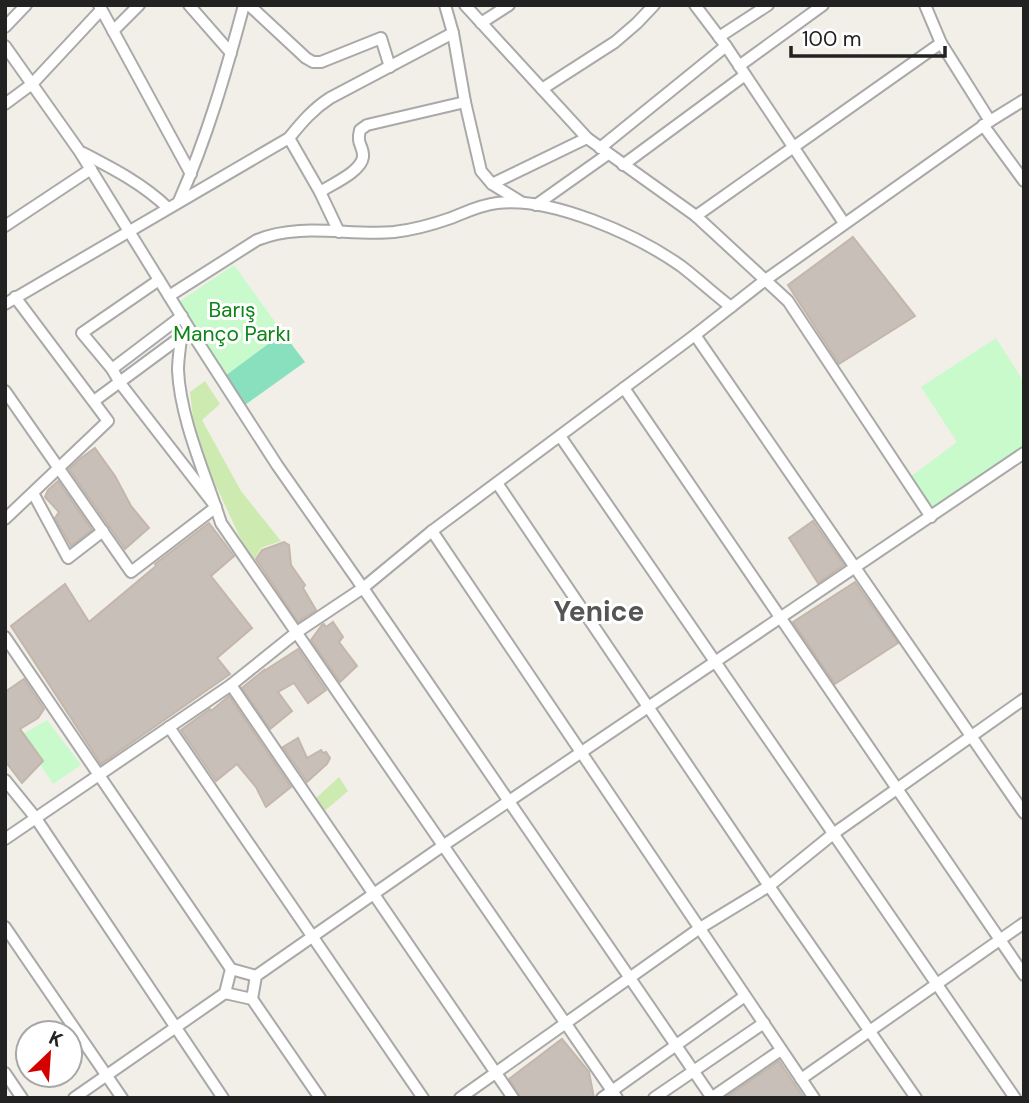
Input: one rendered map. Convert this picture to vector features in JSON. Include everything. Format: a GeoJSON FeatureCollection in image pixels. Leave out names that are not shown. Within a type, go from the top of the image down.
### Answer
{"type":"FeatureCollection","features":[{"type":"Feature","properties":{"kind":"street"},"geometry":{"type":"LineString","coordinates":[[5,27],[26,5]]}},
{"type":"Feature","properties":{"kind":"street"},"geometry":{"type":"LineString","coordinates":[[113,31],[139,5]]}},
{"type":"Feature","properties":{"kind":"street"},"geometry":{"type":"LineString","coordinates":[[189,5],[231,53]]}},
{"type":"Feature","properties":{"kind":"street"},"geometry":{"type":"LineString","coordinates":[[179,201],[217,101],[246,5],[313,62],[321,62],[381,38],[390,67]]}},
{"type":"Feature","properties":{"kind":"street"},"geometry":{"type":"LineString","coordinates":[[445,5],[481,171],[492,184],[522,203]]}},
{"type":"Feature","properties":{"kind":"street"},"geometry":{"type":"LineString","coordinates":[[465,5],[587,138],[695,216],[788,302],[932,517]]}},
{"type":"Feature","properties":{"kind":"street"},"geometry":{"type":"LineString","coordinates":[[481,23],[509,5]]}},
{"type":"Feature","properties":{"kind":"street"},"geometry":{"type":"LineString","coordinates":[[542,89],[615,42],[654,5]]}},
{"type":"Feature","properties":{"kind":"street"},"geometry":{"type":"LineString","coordinates":[[695,5],[742,70],[844,223]]}},
{"type":"Feature","properties":{"kind":"street"},"geometry":{"type":"LineString","coordinates":[[536,205],[604,151],[722,42],[768,5]]}},
{"type":"Feature","properties":{"kind":"street"},"geometry":{"type":"LineString","coordinates":[[623,165],[823,5]]}},
{"type":"Feature","properties":{"kind":"street"},"geometry":{"type":"LineString","coordinates":[[925,5],[940,43],[1024,181]]}},
{"type":"Feature","properties":{"kind":"street"},"geometry":{"type":"LineString","coordinates":[[5,104],[32,84],[100,8],[191,174]]}},
{"type":"Feature","properties":{"kind":"street"},"geometry":{"type":"LineString","coordinates":[[6,516],[108,421],[10,301],[289,138],[316,107],[330,98],[453,33]]}},
{"type":"Feature","properties":{"kind":"street"},"geometry":{"type":"LineString","coordinates":[[695,216],[940,43]]}},
{"type":"Feature","properties":{"kind":"street"},"geometry":{"type":"LineString","coordinates":[[5,46],[80,152],[277,465],[711,1098],[781,1050]]}},
{"type":"Feature","properties":{"kind":"street"},"geometry":{"type":"LineString","coordinates":[[5,839],[231,685],[297,632],[363,588],[432,531],[764,281],[987,123],[1024,100]]}},
{"type":"Feature","properties":{"kind":"street"},"geometry":{"type":"LineString","coordinates":[[320,191],[351,174],[359,165],[363,158],[357,139],[359,130],[367,125],[465,102]]}},
{"type":"Feature","properties":{"kind":"street"},"geometry":{"type":"LineString","coordinates":[[289,138],[320,191],[339,232]]}},
{"type":"Feature","properties":{"kind":"street"},"geometry":{"type":"LineString","coordinates":[[492,184],[587,138]]}},
{"type":"Feature","properties":{"kind":"street"},"geometry":{"type":"LineString","coordinates":[[80,152],[124,174],[168,208]]}},
{"type":"Feature","properties":{"kind":"street"},"geometry":{"type":"LineString","coordinates":[[5,226],[91,169]]}},
{"type":"Feature","properties":{"kind":"street"},"geometry":{"type":"LineString","coordinates":[[169,296],[257,240],[272,234],[310,231],[399,232],[449,218],[482,205],[500,202],[536,205],[574,214],[646,244],[680,266],[731,307]]}},
{"type":"Feature","properties":{"kind":"street"},"geometry":{"type":"LineString","coordinates":[[159,280],[82,333],[113,369],[120,383],[216,507]]}},
{"type":"Feature","properties":{"kind":"street"},"geometry":{"type":"LineString","coordinates":[[113,369],[181,316]]}},
{"type":"Feature","properties":{"kind":"street"},"geometry":{"type":"LineString","coordinates":[[94,401],[190,330]]}},
{"type":"Feature","properties":{"kind":"street"},"geometry":{"type":"LineString","coordinates":[[695,335],[1024,813]]}},
{"type":"Feature","properties":{"kind":"street"},"geometry":{"type":"LineString","coordinates":[[181,338],[178,371],[184,410],[221,523],[615,1094]]}},
{"type":"Feature","properties":{"kind":"street"},"geometry":{"type":"LineString","coordinates":[[624,388],[1024,975]]}},
{"type":"Feature","properties":{"kind":"street"},"geometry":{"type":"LineString","coordinates":[[5,391],[131,572],[216,507]]}},
{"type":"Feature","properties":{"kind":"street"},"geometry":{"type":"LineString","coordinates":[[560,436],[1015,1098]]}},
{"type":"Feature","properties":{"kind":"street"},"geometry":{"type":"LineString","coordinates":[[251,999],[256,976],[312,936],[1024,453]]}},
{"type":"Feature","properties":{"kind":"street"},"geometry":{"type":"LineString","coordinates":[[497,483],[769,886],[916,1098]]}},
{"type":"Feature","properties":{"kind":"street"},"geometry":{"type":"LineString","coordinates":[[33,493],[68,558],[103,531]]}},
{"type":"Feature","properties":{"kind":"street"},"geometry":{"type":"LineString","coordinates":[[432,531],[814,1098]]}},
{"type":"Feature","properties":{"kind":"street"},"geometry":{"type":"LineString","coordinates":[[5,636],[231,970],[256,976]]}},
{"type":"Feature","properties":{"kind":"street"},"geometry":{"type":"LineString","coordinates":[[231,685],[513,1098]]}},
{"type":"Feature","properties":{"kind":"street"},"geometry":{"type":"LineString","coordinates":[[460,1098],[700,928],[769,886],[833,834],[1024,699]]}},
{"type":"Feature","properties":{"kind":"street"},"geometry":{"type":"LineString","coordinates":[[169,727],[423,1098]]}},
{"type":"Feature","properties":{"kind":"street"},"geometry":{"type":"LineString","coordinates":[[5,780],[35,817],[223,1098]]}},
{"type":"Feature","properties":{"kind":"street"},"geometry":{"type":"LineString","coordinates":[[801,1079],[1024,923]]}},
{"type":"Feature","properties":{"kind":"street"},"geometry":{"type":"LineString","coordinates":[[5,927],[122,1098]]}},
{"type":"Feature","properties":{"kind":"street"},"geometry":{"type":"LineString","coordinates":[[74,1098],[225,993],[231,970]]}},
{"type":"Feature","properties":{"kind":"street"},"geometry":{"type":"LineString","coordinates":[[225,993],[251,999],[320,1098]]}},
{"type":"Feature","properties":{"kind":"street"},"geometry":{"type":"LineString","coordinates":[[602,1098],[615,1094],[676,1045],[745,996]]}},
{"type":"Feature","properties":{"kind":"street"},"geometry":{"type":"LineString","coordinates":[[654,1098],[764,1023]]}},
{"type":"Feature","properties":{"kind":"street"},"geometry":{"type":"LineString","coordinates":[[5,1073],[22,1098]]}},
{"type":"Feature","properties":{"kind":"green space","name":"Barış Manço Parkı"},"geometry":{"type":"Polygon","coordinates":[[[234,265],[283,333],[225,376],[177,303],[234,265]]]}},
{"type":"Feature","properties":{"kind":"green space"},"geometry":{"type":"Polygon","coordinates":[[[283,333],[305,362],[245,405],[225,376],[283,333]]]}},
{"type":"Feature","properties":{"kind":"green space"},"geometry":{"type":"Polygon","coordinates":[[[996,338],[1024,382],[1024,446],[934,511],[910,477],[957,442],[921,387],[996,338]]]}},
{"type":"Feature","properties":{"kind":"green space"},"geometry":{"type":"Polygon","coordinates":[[[205,381],[220,404],[202,420],[241,491],[281,541],[261,548],[253,561],[203,458],[190,392],[205,381]]]}},
{"type":"Feature","properties":{"kind":"green space"},"geometry":{"type":"Polygon","coordinates":[[[47,720],[81,765],[53,784],[21,735],[47,720]]]}},
{"type":"Feature","properties":{"kind":"green space"},"geometry":{"type":"Polygon","coordinates":[[[339,777],[348,791],[321,814],[313,801],[339,777]]]}},
{"type":"Feature","properties":{"kind":"building"},"geometry":{"type":"Polygon","coordinates":[[[853,237],[915,316],[839,364],[788,285],[853,237]]]}},
{"type":"Feature","properties":{"kind":"building"},"geometry":{"type":"Polygon","coordinates":[[[95,448],[115,476],[131,506],[149,528],[125,549],[69,469],[95,448]]]}},
{"type":"Feature","properties":{"kind":"building"},"geometry":{"type":"Polygon","coordinates":[[[58,481],[92,530],[71,546],[55,518],[59,512],[45,497],[58,481]]]}},
{"type":"Feature","properties":{"kind":"building"},"geometry":{"type":"Polygon","coordinates":[[[813,521],[844,565],[818,583],[789,538],[813,521]]]}},
{"type":"Feature","properties":{"kind":"building"},"geometry":{"type":"Polygon","coordinates":[[[209,523],[234,556],[211,576],[252,628],[217,658],[230,674],[101,764],[11,626],[65,584],[89,622],[156,566],[155,564],[209,523]]]}},
{"type":"Feature","properties":{"kind":"building"},"geometry":{"type":"Polygon","coordinates":[[[284,542],[289,545],[291,565],[305,585],[303,588],[316,610],[298,622],[256,559],[262,550],[284,542]]]}},
{"type":"Feature","properties":{"kind":"building"},"geometry":{"type":"Polygon","coordinates":[[[855,582],[898,643],[835,684],[793,622],[855,582]]]}},
{"type":"Feature","properties":{"kind":"building"},"geometry":{"type":"Polygon","coordinates":[[[333,622],[343,637],[339,642],[357,666],[340,682],[311,640],[322,625],[326,627],[333,622]]]}},
{"type":"Feature","properties":{"kind":"building"},"geometry":{"type":"Polygon","coordinates":[[[298,649],[326,690],[308,703],[294,683],[278,692],[292,711],[270,729],[242,688],[264,670],[298,649]]]}},
{"type":"Feature","properties":{"kind":"building"},"geometry":{"type":"Polygon","coordinates":[[[24,679],[44,709],[38,718],[20,729],[43,761],[22,783],[5,761],[5,692],[24,679]]]}},
{"type":"Feature","properties":{"kind":"building"},"geometry":{"type":"Polygon","coordinates":[[[229,696],[291,787],[266,807],[256,787],[237,764],[216,781],[181,730],[229,696]]]}},
{"type":"Feature","properties":{"kind":"building"},"geometry":{"type":"Polygon","coordinates":[[[298,738],[307,758],[321,750],[330,758],[307,782],[283,747],[298,738]]]}},
{"type":"Feature","properties":{"kind":"building"},"geometry":{"type":"Polygon","coordinates":[[[562,1039],[589,1072],[594,1098],[521,1098],[509,1079],[562,1039]]]}},
{"type":"Feature","properties":{"kind":"building"},"geometry":{"type":"Polygon","coordinates":[[[779,1061],[804,1098],[725,1098],[779,1061]]]}},
{"type":"Feature","properties":{"kind":"district","name":"Yenice"},"geometry":{"type":"Point","coordinates":[599,611]}}]}
